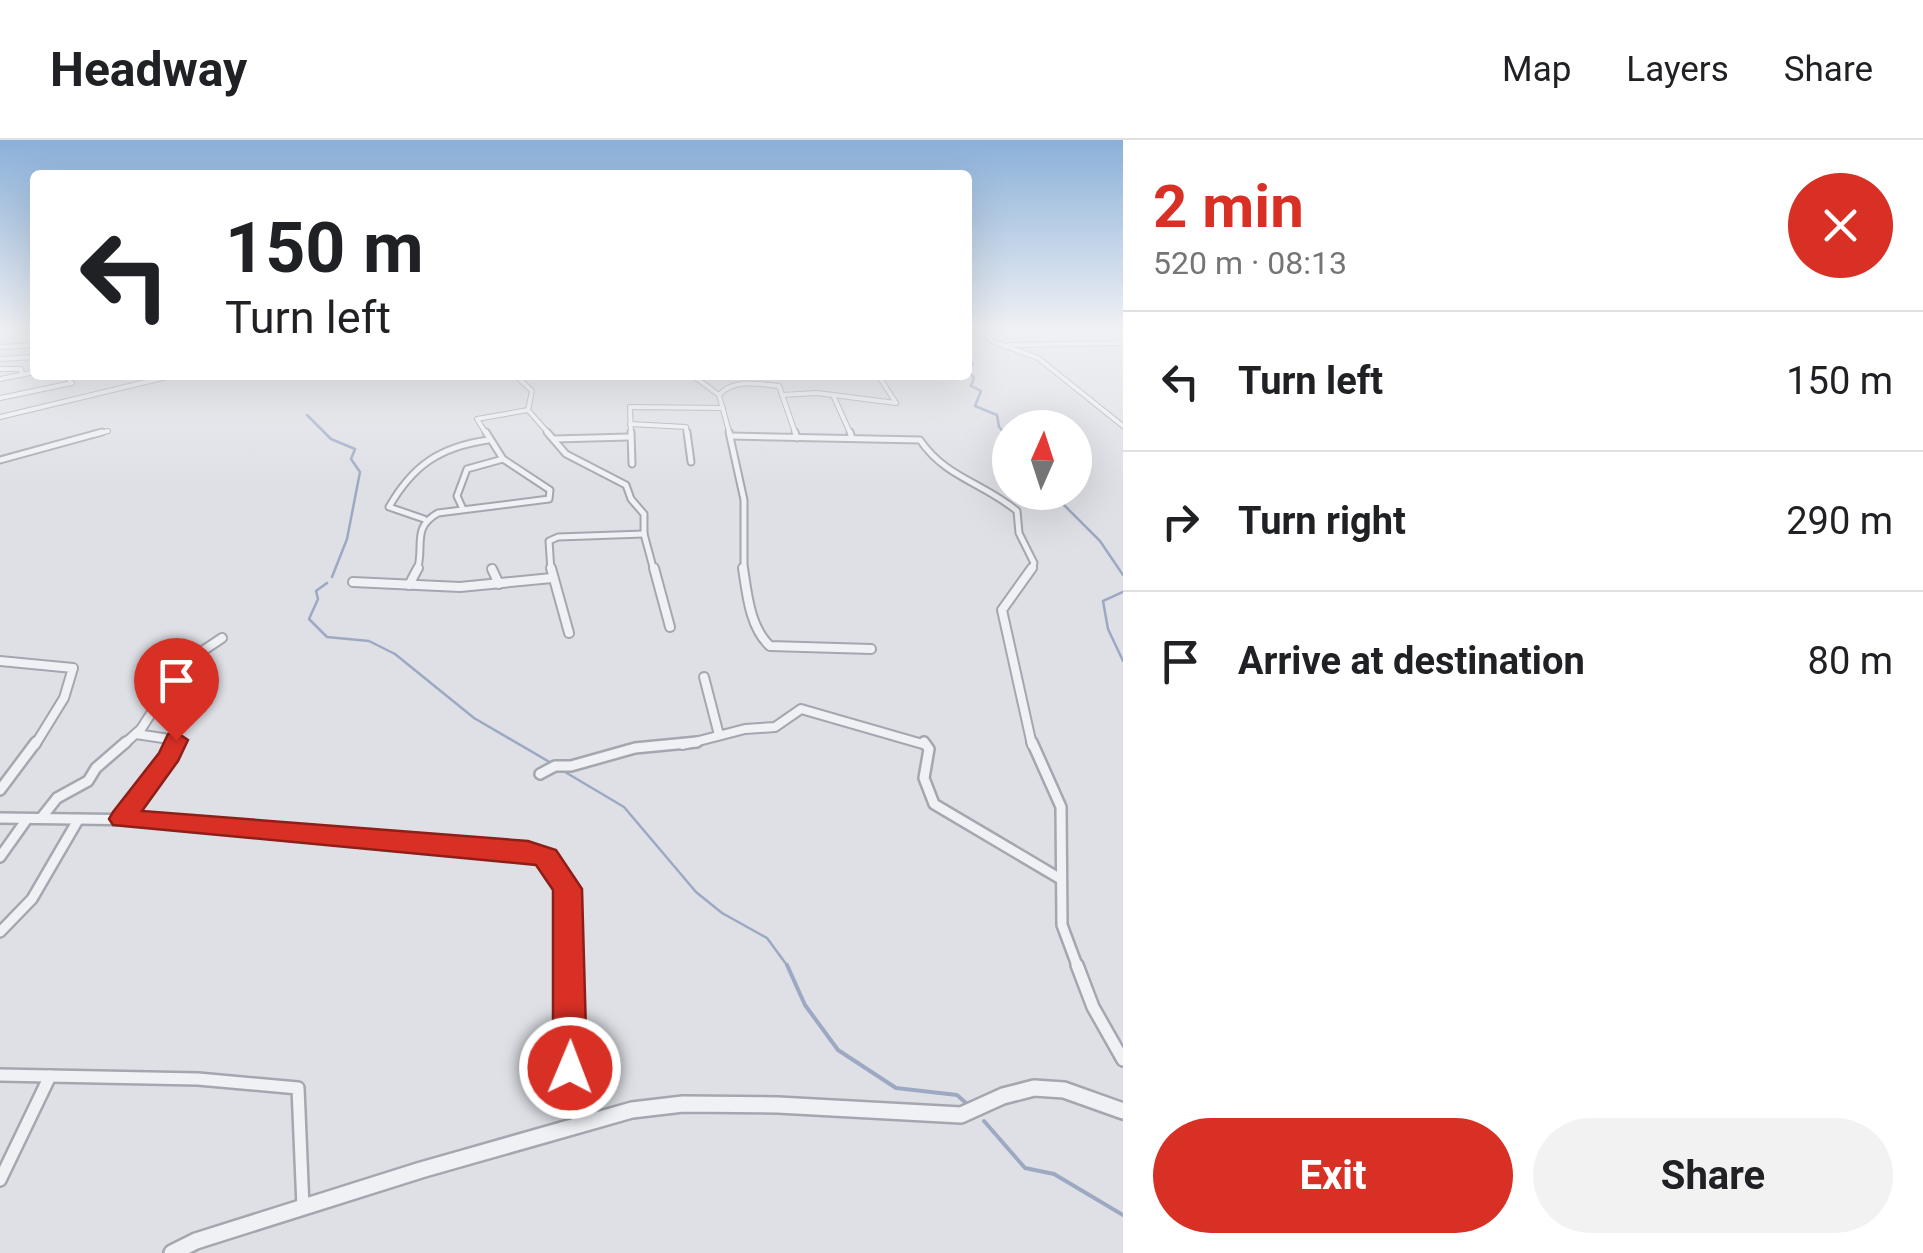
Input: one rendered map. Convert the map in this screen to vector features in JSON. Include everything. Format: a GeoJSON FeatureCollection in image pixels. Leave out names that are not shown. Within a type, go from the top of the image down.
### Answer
{"type":"FeatureCollection","features":[{"type":"Feature","properties":{"kind":"street"},"geometry":{"type":"LineString","coordinates":[[0,398],[72,383],[69,380]]}},
{"type":"Feature","properties":{"kind":"street"},"geometry":{"type":"LineString","coordinates":[[0,417],[154,380]]}},
{"type":"Feature","properties":{"kind":"street"},"geometry":{"type":"LineString","coordinates":[[518,380],[532,391],[528,410]]}},
{"type":"Feature","properties":{"kind":"street"},"geometry":{"type":"LineString","coordinates":[[699,380],[720,395],[731,436],[744,500],[742,558],[748,602],[762,639],[770,646],[870,648]]}},
{"type":"Feature","properties":{"kind":"street"},"geometry":{"type":"LineString","coordinates":[[782,395],[832,395],[896,402],[881,380]]}},
{"type":"Feature","properties":{"kind":"street"},"geometry":{"type":"LineString","coordinates":[[1070,380],[1123,426]]}},
{"type":"Feature","properties":{"kind":"street"},"geometry":{"type":"LineString","coordinates":[[720,395],[732,386],[757,382],[778,386],[797,438]]}},
{"type":"Feature","properties":{"kind":"street"},"geometry":{"type":"LineString","coordinates":[[832,395],[852,438]]}},
{"type":"Feature","properties":{"kind":"street"},"geometry":{"type":"LineString","coordinates":[[632,464],[630,407],[723,408]]}},
{"type":"Feature","properties":{"kind":"street"},"geometry":{"type":"LineString","coordinates":[[528,410],[566,454],[626,485],[644,514],[644,534],[670,627]]}},
{"type":"Feature","properties":{"kind":"street"},"geometry":{"type":"LineString","coordinates":[[488,440],[446,446],[405,477],[389,507],[424,520],[463,509],[548,499],[550,490],[503,459],[488,440],[479,416],[528,410]]}},
{"type":"Feature","properties":{"kind":"street"},"geometry":{"type":"LineString","coordinates":[[630,424],[686,426],[691,462]]}},
{"type":"Feature","properties":{"kind":"street"},"geometry":{"type":"LineString","coordinates":[[0,460],[108,431]]}},
{"type":"Feature","properties":{"kind":"street"},"geometry":{"type":"LineString","coordinates":[[731,436],[920,440],[936,464],[997,494],[1017,511],[1019,533],[1034,563],[1027,581],[1010,596],[1002,610],[1030,734],[1061,807],[1062,924],[1092,1007],[1123,1060]]}},
{"type":"Feature","properties":{"kind":"street"},"geometry":{"type":"LineString","coordinates":[[554,439],[629,437]]}},
{"type":"Feature","properties":{"kind":"street"},"geometry":{"type":"LineString","coordinates":[[463,509],[456,496],[466,469],[503,459]]}},
{"type":"Feature","properties":{"kind":"street"},"geometry":{"type":"LineString","coordinates":[[409,585],[420,566],[418,528],[424,520]]}},
{"type":"Feature","properties":{"kind":"street"},"geometry":{"type":"LineString","coordinates":[[569,634],[552,578],[549,541],[644,534]]}},
{"type":"Feature","properties":{"kind":"street"},"geometry":{"type":"LineString","coordinates":[[492,569],[499,584]]}},
{"type":"Feature","properties":{"kind":"street"},"geometry":{"type":"LineString","coordinates":[[352,582],[499,584],[552,578]]}},
{"type":"Feature","properties":{"kind":"street"},"geometry":{"type":"LineString","coordinates":[[42,817],[57,798],[88,780],[96,768],[136,734],[183,664],[222,638]]}},
{"type":"Feature","properties":{"kind":"street"},"geometry":{"type":"LineString","coordinates":[[0,661],[72,668],[72,683],[62,702],[0,790]]}},
{"type":"Feature","properties":{"kind":"street"},"geometry":{"type":"LineString","coordinates":[[704,677],[720,735]]}},
{"type":"Feature","properties":{"kind":"street"},"geometry":{"type":"LineString","coordinates":[[540,774],[555,766],[571,766],[635,748],[690,744],[775,726],[801,709],[924,741],[929,749],[922,777],[926,794],[934,804],[1059,878]]}},
{"type":"Feature","properties":{"kind":"street"},"geometry":{"type":"LineString","coordinates":[[122,819],[170,755],[176,740],[136,734]]}},
{"type":"Feature","properties":{"kind":"street"},"geometry":{"type":"LineString","coordinates":[[0,818],[122,819],[528,851],[546,857],[568,889],[570,1068],[578,1124]]}},
{"type":"Feature","properties":{"kind":"street"},"geometry":{"type":"LineString","coordinates":[[0,857],[27,819]]}},
{"type":"Feature","properties":{"kind":"street"},"geometry":{"type":"LineString","coordinates":[[0,932],[32,899],[78,820]]}},
{"type":"Feature","properties":{"kind":"street"},"geometry":{"type":"LineString","coordinates":[[0,1075],[198,1078],[298,1088],[303,1207]]}},
{"type":"Feature","properties":{"kind":"street"},"geometry":{"type":"LineString","coordinates":[[0,1180],[50,1076]]}},
{"type":"Feature","properties":{"kind":"street"},"geometry":{"type":"LineString","coordinates":[[172,1253],[196,1241],[303,1207],[632,1110],[683,1104],[778,1105],[961,1116],[980,1111],[1004,1096],[1042,1087],[1066,1088],[1123,1110]]}},
{"type":"Feature","properties":{"kind":"waterway"},"geometry":{"type":"LineString","coordinates":[[973,380],[971,386],[981,391],[975,406],[992,413]]}},
{"type":"Feature","properties":{"kind":"waterway"},"geometry":{"type":"LineString","coordinates":[[307,415],[331,439],[355,449],[351,459],[360,472],[347,539],[332,577]]}},
{"type":"Feature","properties":{"kind":"waterway"},"geometry":{"type":"LineString","coordinates":[[1069,510],[1100,541],[1123,575]]}},
{"type":"Feature","properties":{"kind":"waterway"},"geometry":{"type":"LineString","coordinates":[[327,583],[316,591],[318,599],[309,619],[327,637],[369,641],[395,654],[474,718],[553,764]]}},
{"type":"Feature","properties":{"kind":"waterway"},"geometry":{"type":"LineString","coordinates":[[1123,592],[1103,601],[1108,629],[1123,661]]}},
{"type":"Feature","properties":{"kind":"waterway"},"geometry":{"type":"LineString","coordinates":[[560,769],[624,807],[696,892],[722,913],[767,938],[787,966]]}},
{"type":"Feature","properties":{"kind":"waterway"},"geometry":{"type":"LineString","coordinates":[[787,966],[805,1005],[838,1050],[896,1088],[957,1095],[966,1103]]}},
{"type":"Feature","properties":{"kind":"waterway"},"geometry":{"type":"LineString","coordinates":[[984,1121],[1025,1168],[1054,1174],[1123,1215]]}},
{"type":"Feature","properties":{"kind":"route"},"geometry":{"type":"LineString","coordinates":[[176,740],[170,755],[122,819],[528,851],[546,857],[568,889],[570,1068]]}}]}
